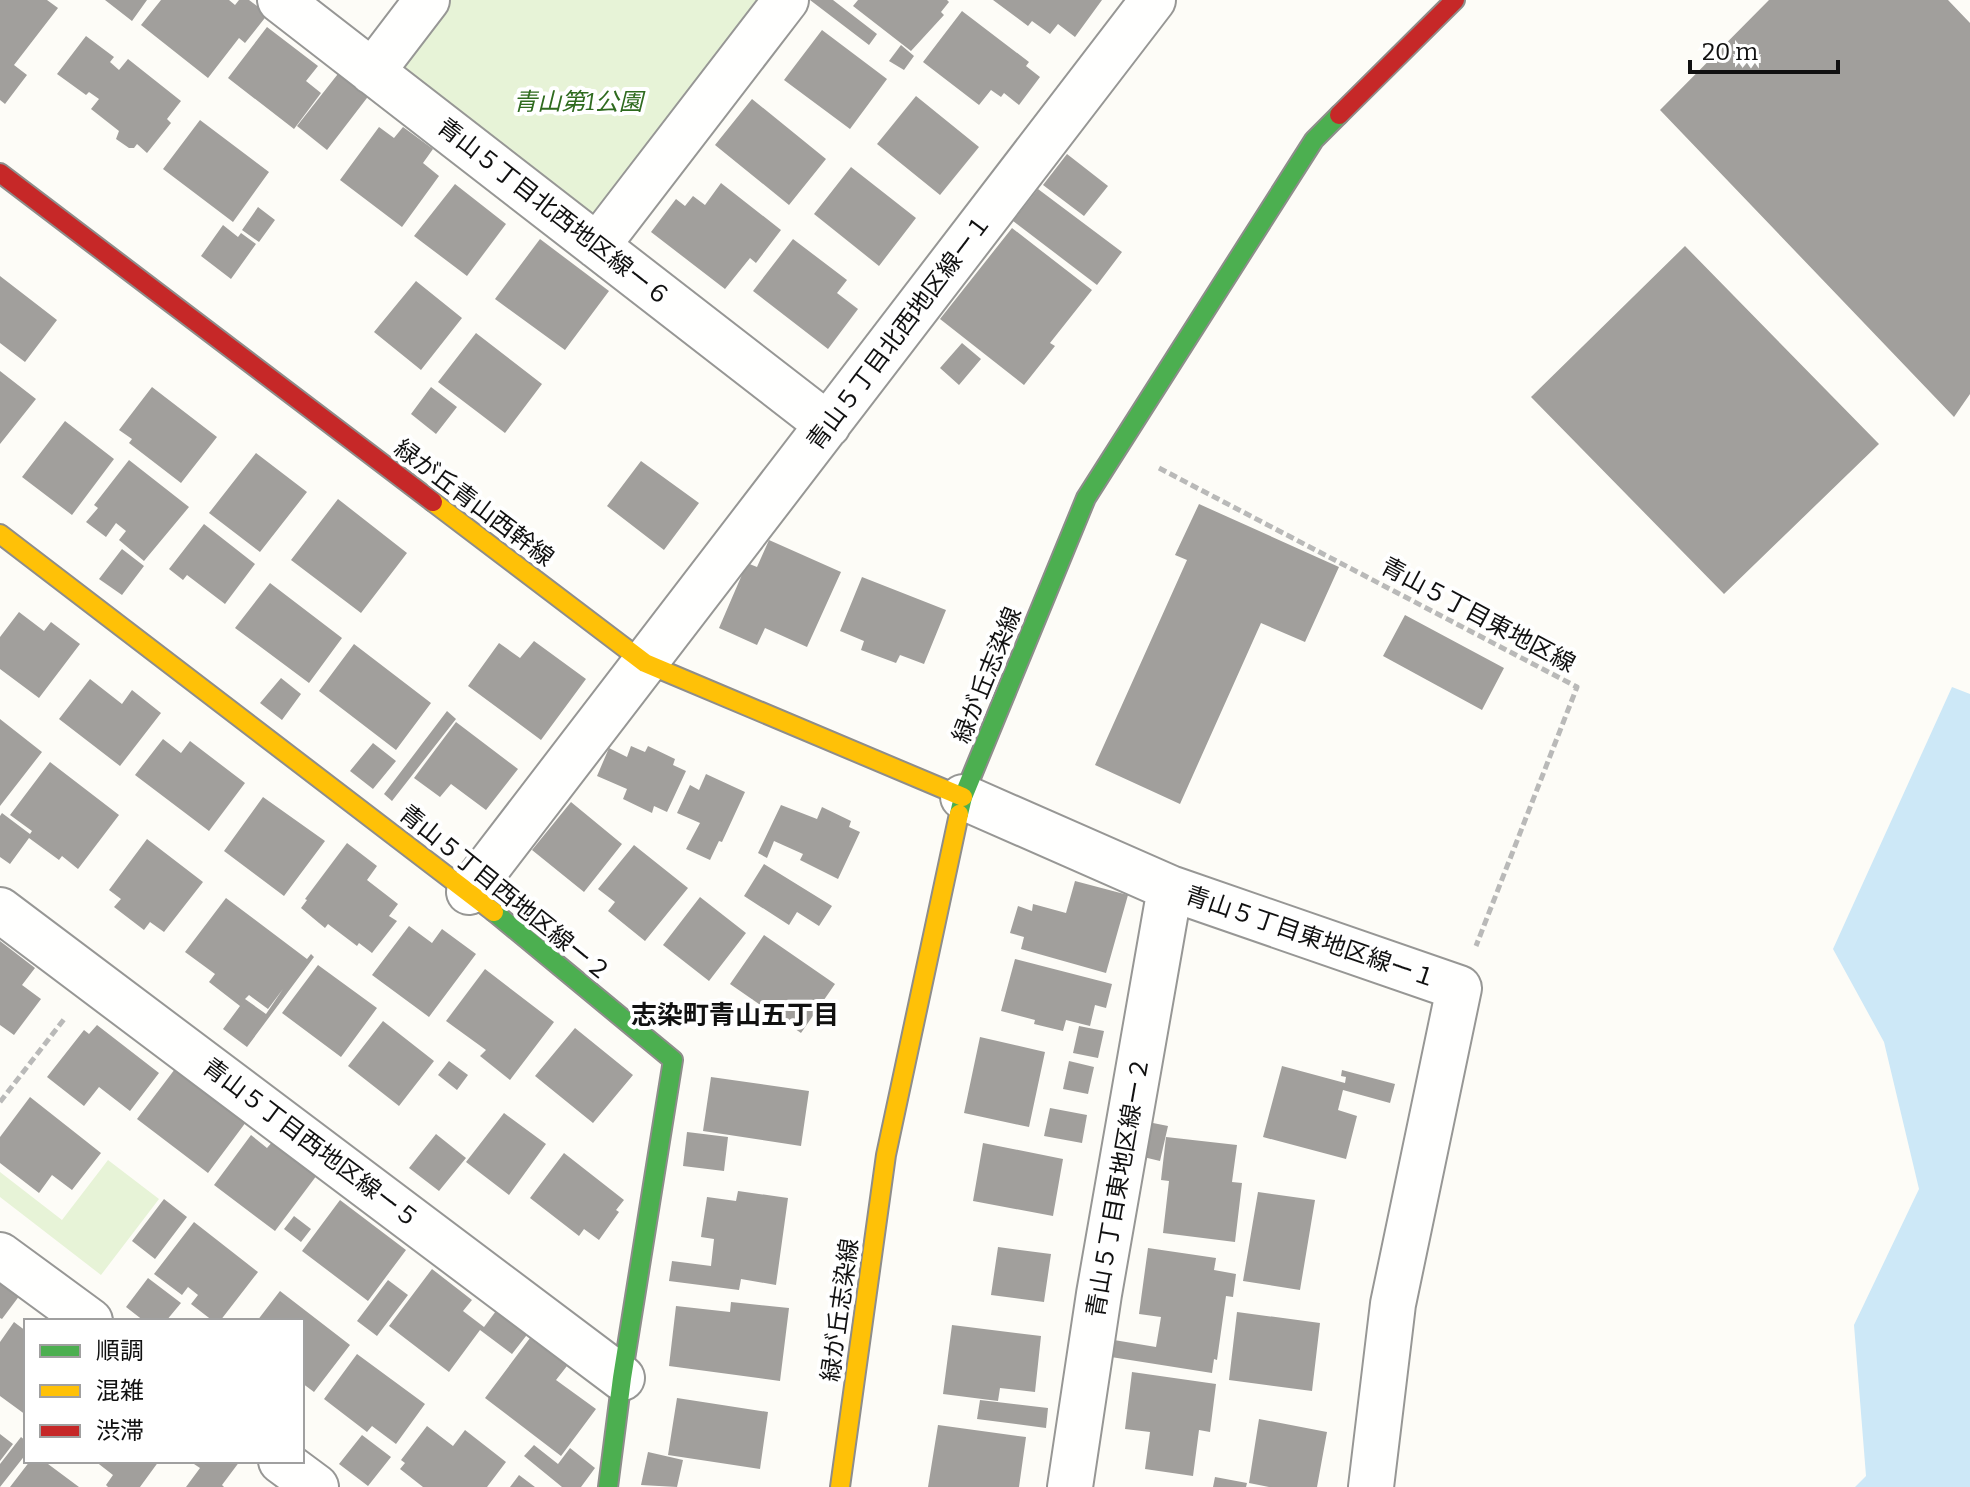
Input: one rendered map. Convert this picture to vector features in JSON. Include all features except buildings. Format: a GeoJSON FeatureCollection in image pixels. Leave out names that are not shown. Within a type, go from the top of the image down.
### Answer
{"type":"FeatureCollection","features":[{"type":"Feature","properties":{"kind":"street","name":"青山５丁目北西地区線ー６"},"geometry":{"type":"LineString","coordinates":[[280,0],[828,425]]}},
{"type":"Feature","properties":{"kind":"street"},"geometry":{"type":"LineString","coordinates":[[372,72],[427,0]]}},
{"type":"Feature","properties":{"kind":"street"},"geometry":{"type":"LineString","coordinates":[[597,246],[786,0]]}},
{"type":"Feature","properties":{"kind":"street","name":"青山５丁目北西地区線ー１"},"geometry":{"type":"LineString","coordinates":[[469,892],[1153,0]]}},
{"type":"Feature","properties":{"kind":"street","name":"緑が丘志染線"},"geometry":{"type":"LineString","coordinates":[[840,1487],[886,1155],[963,797],[1086,498],[1314,140],[1455,0]]}},
{"type":"Feature","properties":{"kind":"street","name":"緑が丘青山西幹線"},"geometry":{"type":"LineString","coordinates":[[0,173],[645,663],[963,797]]}},
{"type":"Feature","properties":{"kind":"street","name":"青山５丁目西地区線ー２"},"geometry":{"type":"LineString","coordinates":[[0,534],[469,892],[673,1060],[622,1378],[608,1487]]}},
{"type":"Feature","properties":{"kind":"street","name":"青山５丁目東地区線ー１"},"geometry":{"type":"LineString","coordinates":[[963,797],[1170,888],[1459,988],[1393,1304],[1371,1487]]}},
{"type":"Feature","properties":{"kind":"street","name":"青山５丁目東地区線ー２"},"geometry":{"type":"LineString","coordinates":[[1070,1487],[1099,1294],[1170,888]]}},
{"type":"Feature","properties":{"kind":"street","name":"青山５丁目西地区線ー５"},"geometry":{"type":"LineString","coordinates":[[0,910],[622,1378]]}},
{"type":"Feature","properties":{"kind":"street"},"geometry":{"type":"LineString","coordinates":[[0,1255],[87,1319]]}},
{"type":"Feature","properties":{"kind":"street"},"geometry":{"type":"LineString","coordinates":[[284,1463],[316,1487]]}},
{"type":"Feature","properties":{"kind":"path","name":"青山５丁目東地区線"},"geometry":{"type":"LineString","coordinates":[[1119,447],[1577,687],[1459,988]]}},
{"type":"Feature","properties":{"kind":"path"},"geometry":{"type":"LineString","coordinates":[[0,1102],[95,980]]}},
{"type":"Feature","properties":{"kind":"green space","name":"青山第1公園"},"geometry":{"type":"Polygon","coordinates":[[[427,0],[786,0],[597,246],[372,72],[427,0]]]}},
{"type":"Feature","properties":{"kind":"green space"},"geometry":{"type":"Polygon","coordinates":[[[108,1160],[159,1199],[101,1275],[0,1197],[0,1172],[62,1220],[108,1160]]]}},
{"type":"Feature","properties":{"kind":"water"},"geometry":{"type":"Polygon","coordinates":[[[1952,687],[1970,694],[1970,1487],[1855,1487],[1866,1476],[1854,1325],[1919,1189],[1884,1042],[1833,949],[1952,687]]]}},
{"type":"Feature","properties":{"kind":"traffic: fast"},"geometry":{"type":"LineString","coordinates":[[959,814],[963,797],[1086,498],[1314,140],[1339,115]]}},
{"type":"Feature","properties":{"kind":"traffic: fast"},"geometry":{"type":"LineString","coordinates":[[494,912],[673,1060],[622,1378],[608,1487]]}},
{"type":"Feature","properties":{"kind":"traffic: slow"},"geometry":{"type":"LineString","coordinates":[[433,502],[645,663],[963,797]]}},
{"type":"Feature","properties":{"kind":"traffic: slow"},"geometry":{"type":"LineString","coordinates":[[0,534],[494,912]]}},
{"type":"Feature","properties":{"kind":"traffic: slow"},"geometry":{"type":"LineString","coordinates":[[840,1487],[886,1155],[959,814]]}},
{"type":"Feature","properties":{"kind":"traffic: jam"},"geometry":{"type":"LineString","coordinates":[[1339,115],[1455,0]]}},
{"type":"Feature","properties":{"kind":"traffic: jam"},"geometry":{"type":"LineString","coordinates":[[0,173],[433,502]]}},
{"type":"Feature","properties":{"kind":"district","name":"志染町青山五丁目"},"geometry":{"type":"Point","coordinates":[735,1015]}}]}
